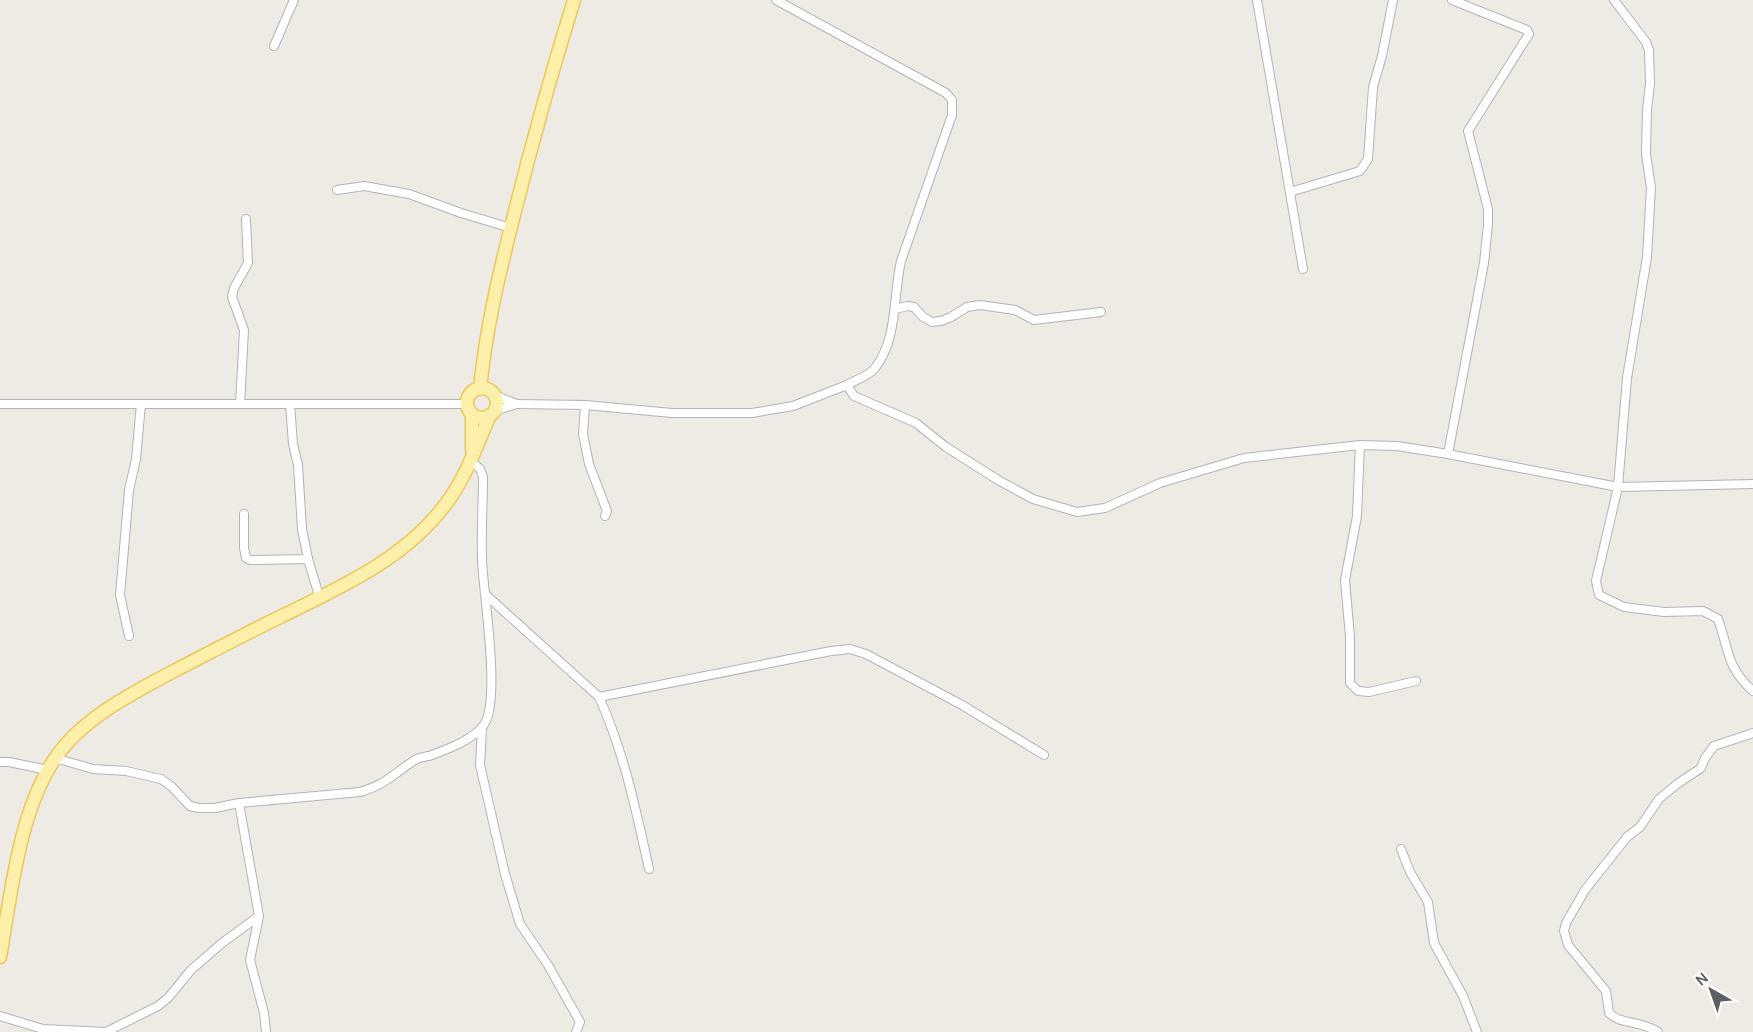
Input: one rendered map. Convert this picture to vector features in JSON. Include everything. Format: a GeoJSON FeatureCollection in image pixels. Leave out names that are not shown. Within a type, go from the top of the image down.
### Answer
{"type":"FeatureCollection","features":[{"type":"Feature","properties":{"kind":"main road"},"geometry":{"type":"LineString","coordinates":[[480,389],[485,340],[511,228],[546,94],[574,0]]}},
{"type":"Feature","properties":{"kind":"main road"},"geometry":{"type":"LineString","coordinates":[[0,957],[22,838],[39,789],[65,744],[97,716],[145,687],[271,621],[320,599],[397,551],[423,531],[449,500],[460,482],[492,413],[496,403],[494,395],[488,390],[480,389],[472,392],[469,409],[471,457]]}},
{"type":"Feature","properties":{"kind":"main road"},"geometry":{"type":"LineString","coordinates":[[469,409],[479,418],[492,413]]}},
{"type":"Feature","properties":{"kind":"street"},"geometry":{"type":"LineString","coordinates":[[274,46],[294,0]]}},
{"type":"Feature","properties":{"kind":"street"},"geometry":{"type":"LineString","coordinates":[[494,395],[517,404],[585,405],[672,413],[752,413],[793,406],[847,385],[873,370],[885,352],[895,309],[897,279],[952,115],[952,100],[946,93],[776,0]]}},
{"type":"Feature","properties":{"kind":"street"},"geometry":{"type":"LineString","coordinates":[[1257,0],[1303,269]]}},
{"type":"Feature","properties":{"kind":"street"},"geometry":{"type":"LineString","coordinates":[[1290,192],[1360,171],[1368,159],[1373,87],[1382,56],[1393,0]]}},
{"type":"Feature","properties":{"kind":"street"},"geometry":{"type":"LineString","coordinates":[[1448,454],[1484,262],[1488,225],[1488,209],[1468,131],[1529,34],[1527,30],[1452,0]]}},
{"type":"Feature","properties":{"kind":"street"},"geometry":{"type":"LineString","coordinates":[[1614,0],[1646,42],[1648,50],[1650,84],[1646,154],[1650,188],[1647,257],[1627,378],[1618,487],[1596,581],[1599,595],[1623,607],[1664,612],[1702,611],[1718,619],[1727,655],[1738,675],[1753,691]]}},
{"type":"Feature","properties":{"kind":"street"},"geometry":{"type":"LineString","coordinates":[[337,189],[364,186],[409,194],[460,213],[511,228]]}},
{"type":"Feature","properties":{"kind":"street"},"geometry":{"type":"LineString","coordinates":[[240,404],[244,330],[232,297],[234,288],[248,262],[246,219]]}},
{"type":"Feature","properties":{"kind":"street"},"geometry":{"type":"LineString","coordinates":[[895,309],[914,307],[923,317],[932,322],[951,317],[967,306],[980,305],[1016,310],[1034,320],[1101,312]]}},
{"type":"Feature","properties":{"kind":"street"},"geometry":{"type":"LineString","coordinates":[[847,385],[854,396],[916,423],[946,447],[998,480],[1033,499],[1077,512],[1105,508],[1160,483],[1244,458],[1360,445],[1397,446],[1448,454],[1618,487],[1753,484]]}},
{"type":"Feature","properties":{"kind":"street"},"geometry":{"type":"LineString","coordinates":[[0,404],[290,404],[469,409]]}},
{"type":"Feature","properties":{"kind":"street"},"geometry":{"type":"LineString","coordinates":[[129,636],[120,595],[129,489],[136,459],[141,404]]}},
{"type":"Feature","properties":{"kind":"street"},"geometry":{"type":"LineString","coordinates":[[290,404],[293,444],[299,474],[302,529],[320,599]]}},
{"type":"Feature","properties":{"kind":"street"},"geometry":{"type":"LineString","coordinates":[[492,413],[517,404]]}},
{"type":"Feature","properties":{"kind":"street"},"geometry":{"type":"LineString","coordinates":[[585,405],[583,434],[589,464],[607,511],[605,516]]}},
{"type":"Feature","properties":{"kind":"street"},"geometry":{"type":"LineString","coordinates":[[1360,445],[1357,516],[1345,580],[1350,637],[1350,683],[1358,692],[1369,692],[1416,681]]}},
{"type":"Feature","properties":{"kind":"street"},"geometry":{"type":"LineString","coordinates":[[55,758],[93,769],[126,771],[161,779],[190,806],[215,808],[239,803],[360,792],[390,780],[416,759],[433,754],[472,736],[488,718],[492,693],[482,560],[483,477],[471,457]]}},
{"type":"Feature","properties":{"kind":"street"},"geometry":{"type":"LineString","coordinates":[[244,514],[246,558],[250,560],[308,559]]}},
{"type":"Feature","properties":{"kind":"street"},"geometry":{"type":"LineString","coordinates":[[484,594],[599,697],[628,775],[649,869]]}},
{"type":"Feature","properties":{"kind":"street"},"geometry":{"type":"LineString","coordinates":[[599,697],[850,649],[866,654],[962,705],[1044,755]]}},
{"type":"Feature","properties":{"kind":"street"},"geometry":{"type":"LineString","coordinates":[[482,727],[480,765],[505,874],[520,924],[548,965],[580,1022],[576,1032]]}},
{"type":"Feature","properties":{"kind":"street"},"geometry":{"type":"LineString","coordinates":[[1658,1032],[1636,1022],[1619,1021],[1609,1013],[1606,991],[1568,945],[1564,931],[1566,923],[1585,890],[1627,837],[1640,827],[1659,799],[1701,768],[1714,746],[1753,733]]}},
{"type":"Feature","properties":{"kind":"street"},"geometry":{"type":"LineString","coordinates":[[0,762],[48,770]]}},
{"type":"Feature","properties":{"kind":"street"},"geometry":{"type":"LineString","coordinates":[[239,803],[259,916],[250,960],[264,1012],[266,1032]]}},
{"type":"Feature","properties":{"kind":"street"},"geometry":{"type":"LineString","coordinates":[[1401,849],[1410,872],[1428,902],[1434,943],[1463,996],[1477,1032]]}},
{"type":"Feature","properties":{"kind":"street"},"geometry":{"type":"LineString","coordinates":[[0,1016],[42,1029],[106,1032],[158,1006],[168,998],[191,970],[222,943],[259,916]]}}]}
